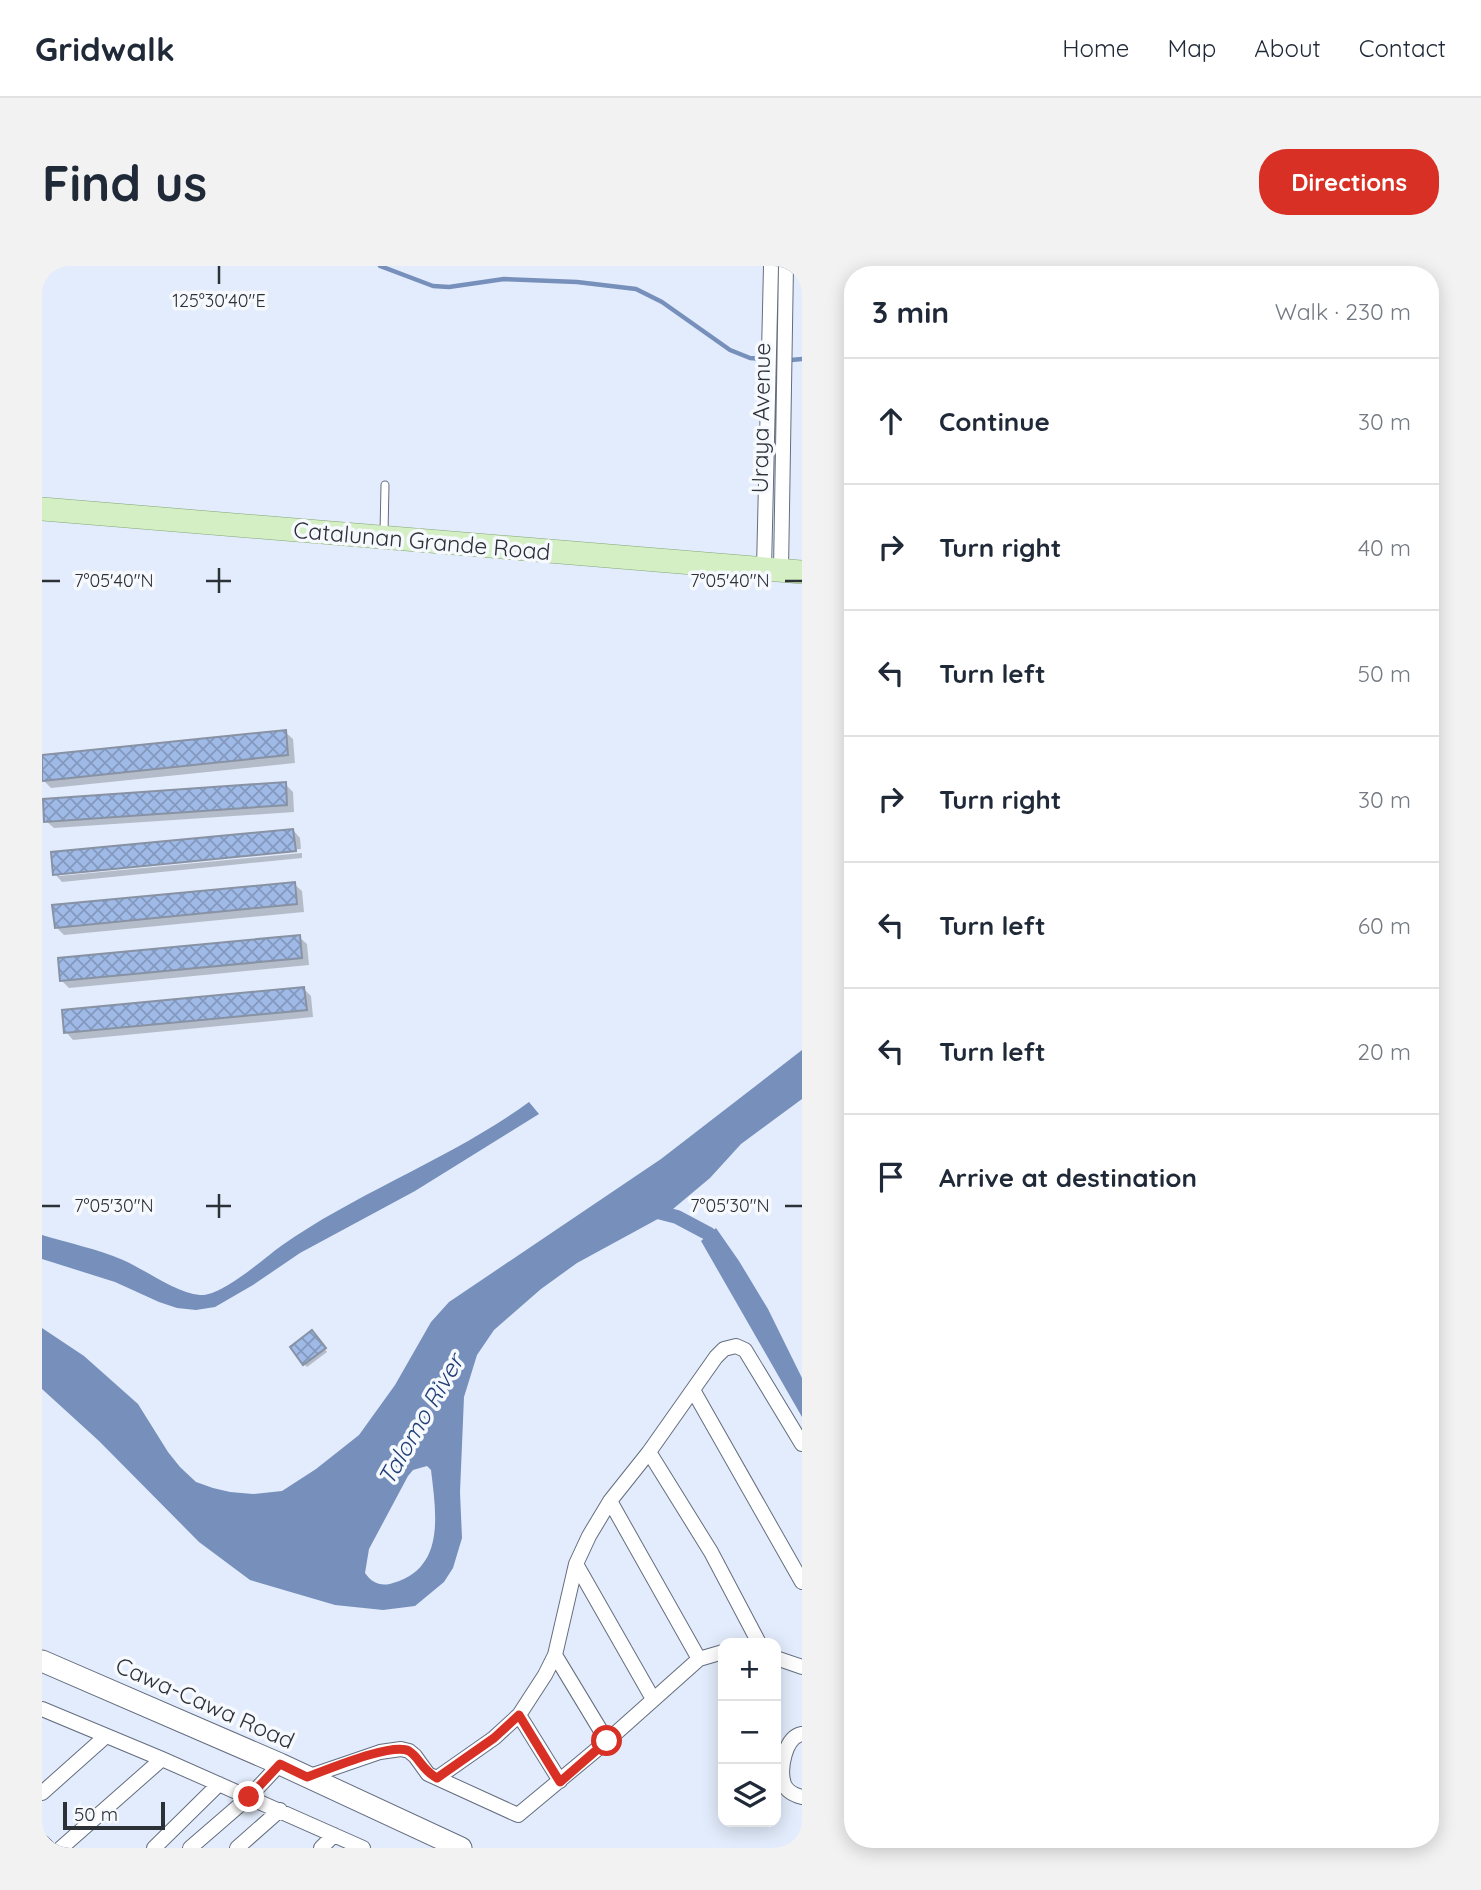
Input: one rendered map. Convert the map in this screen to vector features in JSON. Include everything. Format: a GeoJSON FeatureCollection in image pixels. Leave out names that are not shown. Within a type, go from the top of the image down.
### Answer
{"type":"FeatureCollection","features":[{"type":"Feature","properties":{"kind":"main road","name":"Catalunan Grande Road"},"geometry":{"type":"LineString","coordinates":[[42,509],[782,570]]}},
{"type":"Feature","properties":{"kind":"street","name":"Uraya Avenue"},"geometry":{"type":"LineString","coordinates":[[771,266],[783,418],[782,570]]}},
{"type":"Feature","properties":{"kind":"street","name":"Uraya Avenue"},"geometry":{"type":"LineString","coordinates":[[782,570],[765,509],[768,418],[786,266]]}},
{"type":"Feature","properties":{"kind":"street"},"geometry":{"type":"LineString","coordinates":[[768,418],[783,418]]}},
{"type":"Feature","properties":{"kind":"street"},"geometry":{"type":"LineString","coordinates":[[765,509],[782,510]]}},
{"type":"Feature","properties":{"kind":"street"},"geometry":{"type":"LineString","coordinates":[[437,1778],[494,1738],[519,1715],[555,1655],[576,1564],[589,1536],[610,1501],[724,1349],[741,1347],[802,1444]]}},
{"type":"Feature","properties":{"kind":"street"},"geometry":{"type":"LineString","coordinates":[[693,1390],[802,1582]]}},
{"type":"Feature","properties":{"kind":"street"},"geometry":{"type":"LineString","coordinates":[[649,1452],[711,1552],[757,1638]]}},
{"type":"Feature","properties":{"kind":"street"},"geometry":{"type":"LineString","coordinates":[[610,1501],[699,1659]]}},
{"type":"Feature","properties":{"kind":"street"},"geometry":{"type":"LineString","coordinates":[[576,1564],[653,1699]]}},
{"type":"Feature","properties":{"kind":"street"},"geometry":{"type":"LineString","coordinates":[[307,1777],[380,1752],[401,1749],[415,1756],[428,1774],[518,1815],[560,1782],[699,1659],[718,1654]]}},
{"type":"Feature","properties":{"kind":"street"},"geometry":{"type":"LineString","coordinates":[[555,1655],[607,1741]]}},
{"type":"Feature","properties":{"kind":"street"},"geometry":{"type":"LineString","coordinates":[[781,1660],[802,1667]]}},
{"type":"Feature","properties":{"kind":"street","name":"Cawa-Cawa Road"},"geometry":{"type":"LineString","coordinates":[[42,1661],[280,1764],[461,1848]]}},
{"type":"Feature","properties":{"kind":"street"},"geometry":{"type":"LineString","coordinates":[[519,1715],[560,1782]]}},
{"type":"Feature","properties":{"kind":"street"},"geometry":{"type":"LineString","coordinates":[[46,1716],[106,1736],[162,1759],[363,1848]]}},
{"type":"Feature","properties":{"kind":"street"},"geometry":{"type":"LineString","coordinates":[[802,1734],[790,1740],[783,1774],[784,1784],[789,1792],[802,1797]]}},
{"type":"Feature","properties":{"kind":"street"},"geometry":{"type":"LineString","coordinates":[[42,1793],[106,1736]]}},
{"type":"Feature","properties":{"kind":"street"},"geometry":{"type":"LineString","coordinates":[[61,1848],[162,1759]]}},
{"type":"Feature","properties":{"kind":"street"},"geometry":{"type":"LineString","coordinates":[[190,1848],[249,1797],[280,1764]]}},
{"type":"Feature","properties":{"kind":"street"},"geometry":{"type":"LineString","coordinates":[[154,1848],[219,1784]]}},
{"type":"Feature","properties":{"kind":"street"},"geometry":{"type":"LineString","coordinates":[[237,1848],[280,1810]]}},
{"type":"Feature","properties":{"kind":"street"},"geometry":{"type":"LineString","coordinates":[[321,1848],[334,1835]]}},
{"type":"Feature","properties":{"kind":"street"},"geometry":{"type":"LineString","coordinates":[[42,1842],[48,1848]]}},
{"type":"Feature","properties":{"kind":"lane"},"geometry":{"type":"LineString","coordinates":[[384,538],[385,485]]}},
{"type":"Feature","properties":{"kind":"water","name":"Talomo River"},"geometry":{"type":"Polygon","coordinates":[[[802,1050],[802,1099],[741,1144],[710,1178],[667,1214],[577,1263],[541,1289],[494,1330],[477,1355],[464,1397],[460,1492],[462,1538],[453,1568],[444,1582],[415,1606],[383,1610],[335,1605],[250,1580],[199,1542],[99,1441],[42,1389],[42,1328],[84,1356],[138,1404],[168,1452],[196,1482],[230,1492],[253,1494],[282,1491],[316,1469],[359,1435],[395,1385],[431,1322],[449,1302],[661,1159],[802,1050]],[[427,1466],[413,1470],[408,1476],[369,1549],[365,1573],[374,1582],[389,1584],[410,1576],[422,1565],[430,1552],[435,1521],[431,1470],[427,1466]]]}},
{"type":"Feature","properties":{"kind":"water"},"geometry":{"type":"Polygon","coordinates":[[[529,1102],[539,1114],[415,1191],[300,1253],[215,1307],[196,1310],[177,1308],[115,1282],[42,1259],[42,1235],[113,1256],[181,1290],[200,1295],[209,1294],[230,1284],[311,1226],[468,1141],[529,1102]]]}},
{"type":"Feature","properties":{"kind":"water"},"geometry":{"type":"Polygon","coordinates":[[[716,1228],[768,1309],[802,1378],[802,1417],[701,1241],[716,1228]]]}},
{"type":"Feature","properties":{"kind":"building"},"geometry":{"type":"Polygon","coordinates":[[[286,730],[288,755],[42,781],[42,755],[286,730]]]}},
{"type":"Feature","properties":{"kind":"building"},"geometry":{"type":"Polygon","coordinates":[[[286,782],[287,805],[44,822],[43,799],[286,782]]]}},
{"type":"Feature","properties":{"kind":"building"},"geometry":{"type":"Polygon","coordinates":[[[293,829],[296,851],[53,875],[51,852],[293,829]]]}},
{"type":"Feature","properties":{"kind":"building"},"geometry":{"type":"Polygon","coordinates":[[[295,882],[297,904],[55,928],[52,905],[295,882]]]}},
{"type":"Feature","properties":{"kind":"building"},"geometry":{"type":"Polygon","coordinates":[[[300,935],[302,958],[60,981],[58,958],[300,935]]]}},
{"type":"Feature","properties":{"kind":"building"},"geometry":{"type":"Polygon","coordinates":[[[304,987],[307,1010],[64,1033],[62,1010],[304,987]]]}},
{"type":"Feature","properties":{"kind":"building"},"geometry":{"type":"Polygon","coordinates":[[[312,1330],[326,1348],[303,1365],[290,1347],[312,1330]]]}},
{"type":"Feature","properties":{"kind":"waterway"},"geometry":{"type":"LineString","coordinates":[[380,266],[433,286],[449,287],[504,279],[577,282],[636,289],[662,302],[730,350],[750,358],[762,359]]}},
{"type":"Feature","properties":{"kind":"waterway"},"geometry":{"type":"LineString","coordinates":[[791,360],[802,359]]}},
{"type":"Feature","properties":{"kind":"waterway"},"geometry":{"type":"LineString","coordinates":[[650,1210],[677,1217],[709,1234],[717,1248]]}},
{"type":"Feature","properties":{"kind":"route"},"geometry":{"type":"LineString","coordinates":[[249,1797],[280,1764],[307,1777],[393,1749],[409,1751],[428,1774],[437,1778],[494,1738],[519,1715],[560,1782],[607,1741]]}}]}
